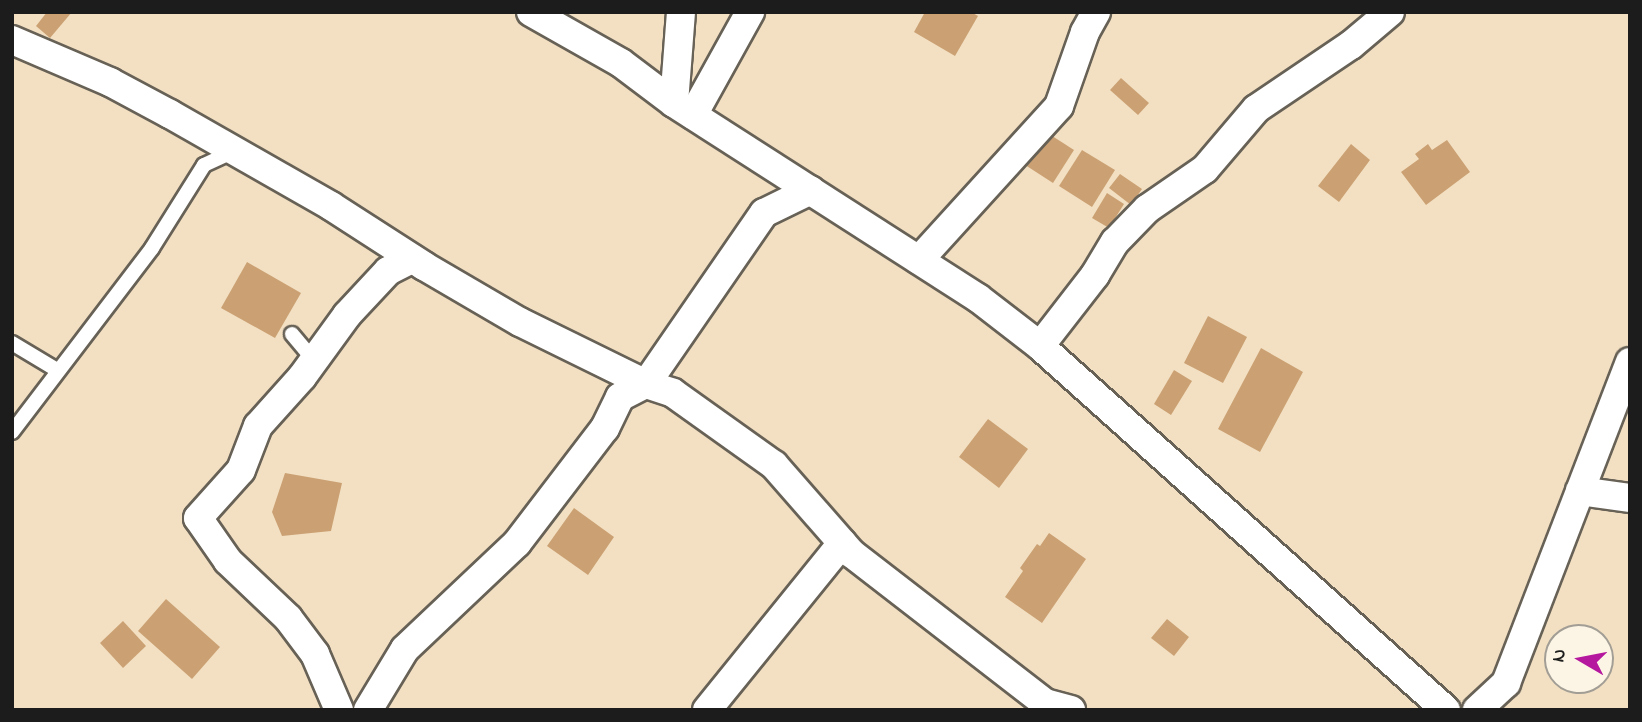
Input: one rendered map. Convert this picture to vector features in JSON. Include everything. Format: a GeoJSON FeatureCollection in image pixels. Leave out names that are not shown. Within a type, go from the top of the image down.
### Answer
{"type":"FeatureCollection","features":[{"type":"Feature","properties":{"kind":"street"},"geometry":{"type":"LineString","coordinates":[[531,12],[621,63],[684,109],[978,298],[1040,346],[1446,710]]}},
{"type":"Feature","properties":{"kind":"street"},"geometry":{"type":"LineString","coordinates":[[681,12],[684,109]]}},
{"type":"Feature","properties":{"kind":"street"},"geometry":{"type":"LineString","coordinates":[[684,109],[750,12]]}},
{"type":"Feature","properties":{"kind":"street"},"geometry":{"type":"LineString","coordinates":[[919,260],[1059,106],[1084,32],[1096,12]]}},
{"type":"Feature","properties":{"kind":"street"},"geometry":{"type":"LineString","coordinates":[[1040,346],[1095,275],[1115,242],[1147,209],[1205,169],[1256,109],[1352,45],[1390,12]]}},
{"type":"Feature","properties":{"kind":"street"},"geometry":{"type":"LineString","coordinates":[[12,40],[110,82],[331,206],[412,259],[520,322],[646,383],[673,393],[774,465],[850,553],[1045,703],[1071,710]]}},
{"type":"Feature","properties":{"kind":"street"},"geometry":{"type":"LineString","coordinates":[[368,710],[405,649],[517,544],[605,428],[620,397],[646,383],[764,213],[811,190]]}},
{"type":"Feature","properties":{"kind":"street"},"geometry":{"type":"LineString","coordinates":[[339,710],[315,654],[288,618],[228,561],[198,518],[241,470],[258,426],[314,360],[347,315],[388,271],[412,259]]}},
{"type":"Feature","properties":{"kind":"street"},"geometry":{"type":"LineString","coordinates":[[1493,706],[1506,683],[1630,362]]}},
{"type":"Feature","properties":{"kind":"street"},"geometry":{"type":"LineString","coordinates":[[1580,491],[1630,498]]}},
{"type":"Feature","properties":{"kind":"street"},"geometry":{"type":"LineString","coordinates":[[707,710],[842,542]]}},
{"type":"Feature","properties":{"kind":"lane"},"geometry":{"type":"LineString","coordinates":[[12,432],[152,248],[204,165],[234,151]]}},
{"type":"Feature","properties":{"kind":"lane"},"geometry":{"type":"LineString","coordinates":[[292,334],[314,360]]}},
{"type":"Feature","properties":{"kind":"lane"},"geometry":{"type":"LineString","coordinates":[[12,343],[57,370]]}},
{"type":"Feature","properties":{"kind":"building"},"geometry":{"type":"Polygon","coordinates":[[[47,12],[72,12],[50,38],[36,26],[47,12]]]}},
{"type":"Feature","properties":{"kind":"building"},"geometry":{"type":"Polygon","coordinates":[[[925,12],[971,12],[978,16],[955,56],[914,32],[925,12]]]}},
{"type":"Feature","properties":{"kind":"building"},"geometry":{"type":"Polygon","coordinates":[[[1121,78],[1149,103],[1138,115],[1110,90],[1121,78]]]}},
{"type":"Feature","properties":{"kind":"building"},"geometry":{"type":"Polygon","coordinates":[[[1046,132],[1074,150],[1053,183],[1019,161],[1046,132]]]}},
{"type":"Feature","properties":{"kind":"building"},"geometry":{"type":"Polygon","coordinates":[[[1447,140],[1470,172],[1426,205],[1401,172],[1419,159],[1415,154],[1428,144],[1432,150],[1447,140]]]}},
{"type":"Feature","properties":{"kind":"building"},"geometry":{"type":"Polygon","coordinates":[[[1351,144],[1370,160],[1339,202],[1318,186],[1351,144]]]}},
{"type":"Feature","properties":{"kind":"building"},"geometry":{"type":"Polygon","coordinates":[[[1082,150],[1115,170],[1092,207],[1059,186],[1082,150]]]}},
{"type":"Feature","properties":{"kind":"building"},"geometry":{"type":"Polygon","coordinates":[[[1120,174],[1142,189],[1131,205],[1109,188],[1120,174]]]}},
{"type":"Feature","properties":{"kind":"building"},"geometry":{"type":"Polygon","coordinates":[[[1107,193],[1124,204],[1109,228],[1092,218],[1107,193]]]}},
{"type":"Feature","properties":{"kind":"building"},"geometry":{"type":"Polygon","coordinates":[[[247,262],[301,293],[275,338],[221,308],[247,262]]]}},
{"type":"Feature","properties":{"kind":"building"},"geometry":{"type":"Polygon","coordinates":[[[1208,316],[1247,337],[1223,383],[1184,363],[1208,316]]]}},
{"type":"Feature","properties":{"kind":"building"},"geometry":{"type":"Polygon","coordinates":[[[1261,348],[1303,372],[1260,452],[1218,429],[1261,348]]]}},
{"type":"Feature","properties":{"kind":"building"},"geometry":{"type":"Polygon","coordinates":[[[1174,370],[1192,381],[1171,415],[1154,404],[1174,370]]]}},
{"type":"Feature","properties":{"kind":"building"},"geometry":{"type":"Polygon","coordinates":[[[988,419],[1028,449],[999,488],[959,457],[988,419]]]}},
{"type":"Feature","properties":{"kind":"building"},"geometry":{"type":"Polygon","coordinates":[[[285,473],[342,483],[331,531],[282,536],[272,512],[285,473]]]}},
{"type":"Feature","properties":{"kind":"building"},"geometry":{"type":"Polygon","coordinates":[[[574,508],[614,537],[588,575],[547,546],[574,508]]]}},
{"type":"Feature","properties":{"kind":"building"},"geometry":{"type":"Polygon","coordinates":[[[1049,533],[1086,559],[1042,623],[1005,597],[1023,571],[1020,568],[1037,544],[1040,546],[1049,533]]]}},
{"type":"Feature","properties":{"kind":"building"},"geometry":{"type":"Polygon","coordinates":[[[166,599],[220,647],[192,679],[138,631],[166,599]]]}},
{"type":"Feature","properties":{"kind":"building"},"geometry":{"type":"Polygon","coordinates":[[[1167,619],[1189,637],[1174,656],[1151,638],[1167,619]]]}},
{"type":"Feature","properties":{"kind":"building"},"geometry":{"type":"Polygon","coordinates":[[[123,621],[146,646],[123,668],[100,643],[123,621]]]}}]}
